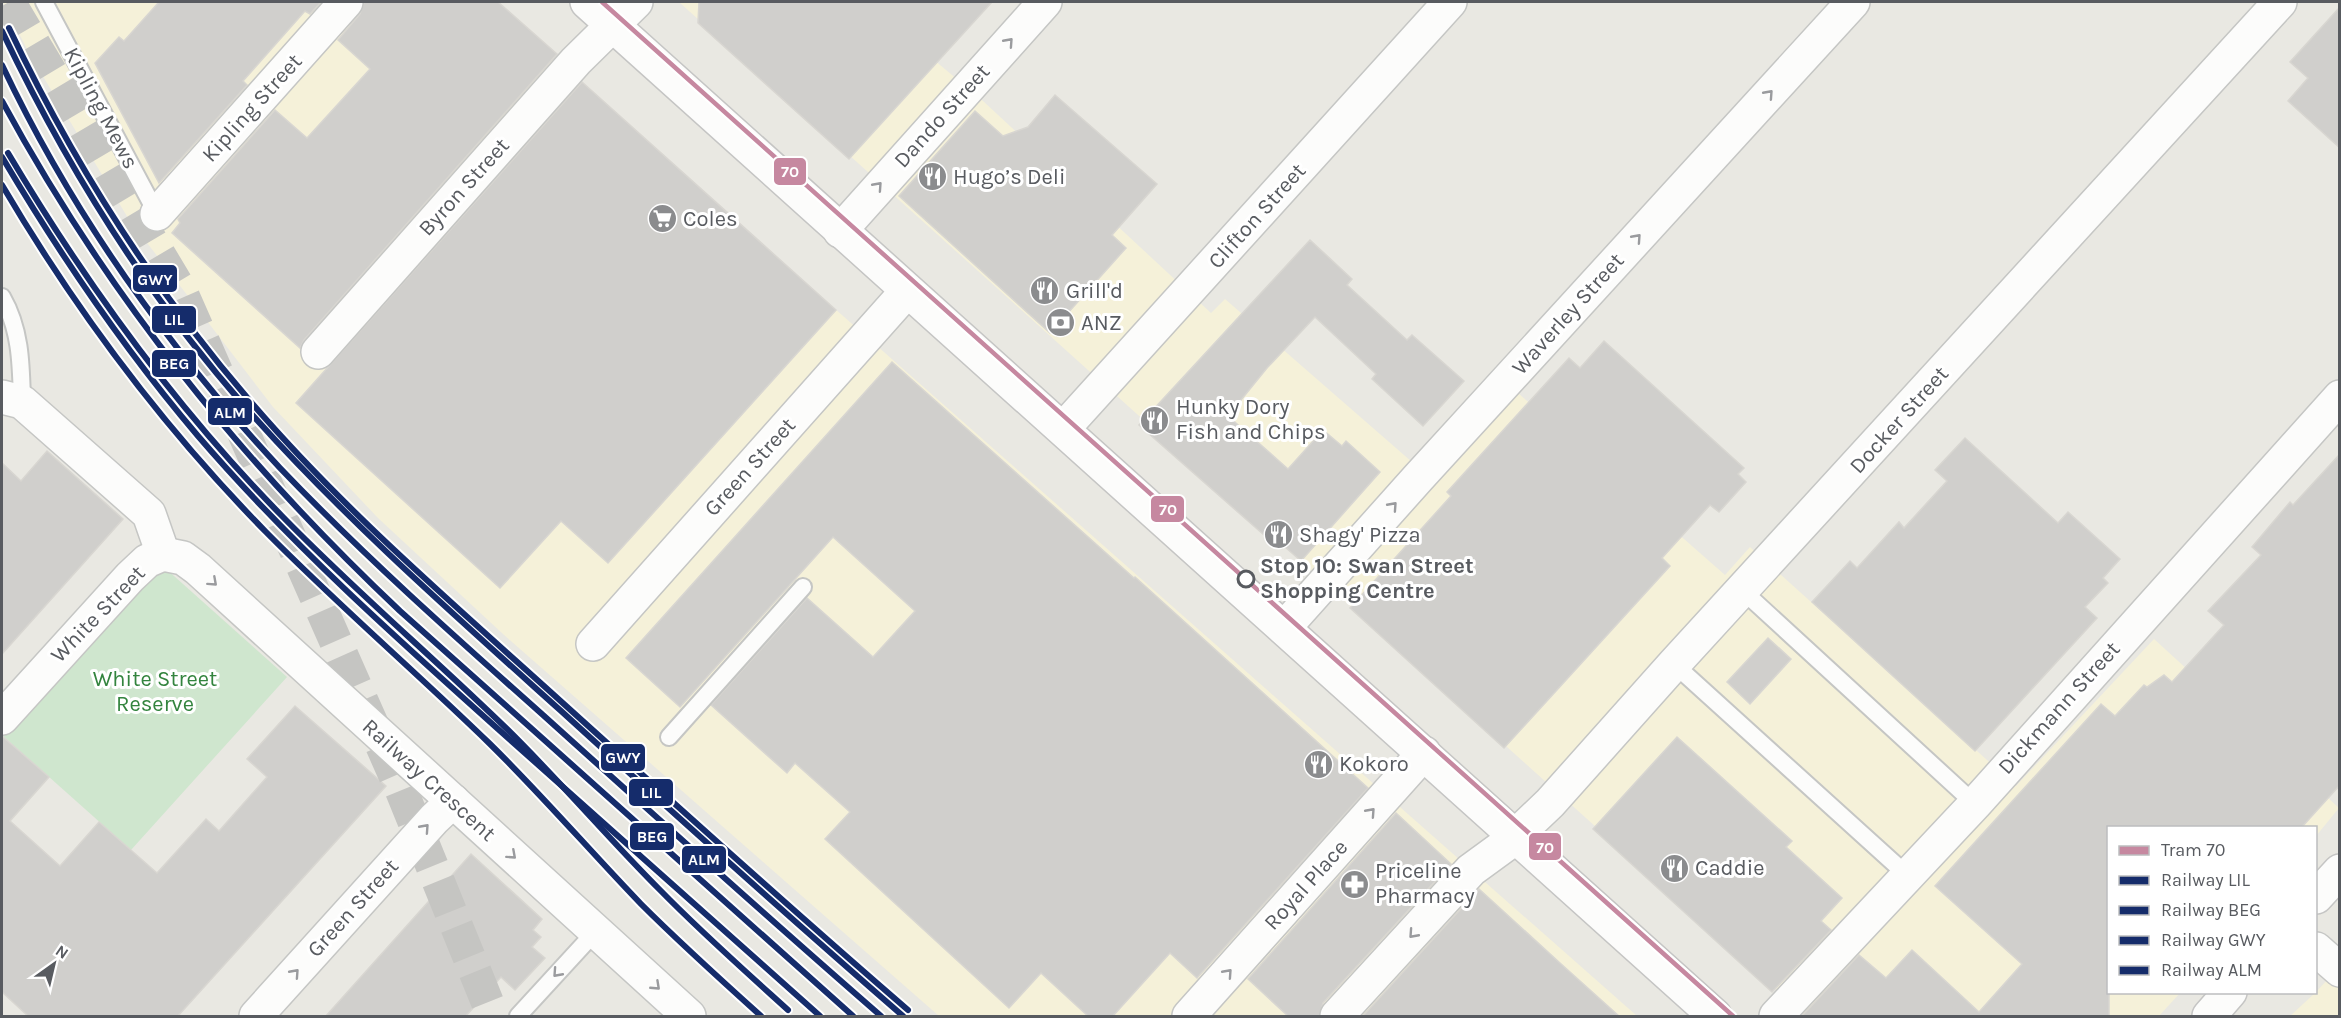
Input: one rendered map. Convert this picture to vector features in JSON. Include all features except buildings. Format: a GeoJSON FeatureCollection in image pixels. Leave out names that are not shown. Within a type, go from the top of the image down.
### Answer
{"type":"FeatureCollection","features":[{"type":"Feature","properties":{"kind":"street","name":"Kipling Street"},"geometry":{"type":"LineString","coordinates":[[158,214],[346,2]]}},
{"type":"Feature","properties":{"kind":"street"},"geometry":{"type":"LineString","coordinates":[[587,2],[1715,1017]]}},
{"type":"Feature","properties":{"kind":"street","name":"Byron Street"},"geometry":{"type":"LineString","coordinates":[[318,352],[576,61],[636,2]]}},
{"type":"Feature","properties":{"kind":"street","name":"Dando Street"},"geometry":{"type":"LineString","coordinates":[[840,231],[1045,2]]}},
{"type":"Feature","properties":{"kind":"street","name":"Clifton Street"},"geometry":{"type":"LineString","coordinates":[[1063,429],[1450,2]]}},
{"type":"Feature","properties":{"kind":"street","name":"Waverley Street"},"geometry":{"type":"LineString","coordinates":[[1284,628],[1852,2]]}},
{"type":"Feature","properties":{"kind":"street","name":"Docker Street"},"geometry":{"type":"LineString","coordinates":[[1338,1017],[1471,870],[1508,843],[1550,803],[1674,664],[2280,2]]}},
{"type":"Feature","properties":{"kind":"street","name":"Green Street"},"geometry":{"type":"LineString","coordinates":[[593,644],[906,291]]}},
{"type":"Feature","properties":{"kind":"street","name":"Dickmann Street"},"geometry":{"type":"LineString","coordinates":[[1776,1017],[1906,875],[1975,804],[2340,397]]}},
{"type":"Feature","properties":{"kind":"street","name":"White Street"},"geometry":{"type":"LineString","coordinates":[[2,718],[130,577],[147,561],[163,554],[148,514],[12,400]]}},
{"type":"Feature","properties":{"kind":"street","name":"Railway Crescent"},"geometry":{"type":"LineString","coordinates":[[163,554],[183,558],[198,569],[689,1017]]}},
{"type":"Feature","properties":{"kind":"street","name":"Royal Place"},"geometry":{"type":"LineString","coordinates":[[1189,1017],[1424,753]]}},
{"type":"Feature","properties":{"kind":"street","name":"Green Street"},"geometry":{"type":"LineString","coordinates":[[256,1017],[434,819],[453,801]]}},
{"type":"Feature","properties":{"kind":"street"},"geometry":{"type":"LineString","coordinates":[[2317,896],[2340,871]]}},
{"type":"Feature","properties":{"kind":"street"},"geometry":{"type":"LineString","coordinates":[[2317,950],[2340,970]]}},
{"type":"Feature","properties":{"kind":"street"},"geometry":{"type":"LineString","coordinates":[[2209,1017],[2229,994]]}},
{"type":"Feature","properties":{"kind":"lane","name":"Kipling Mews"},"geometry":{"type":"LineString","coordinates":[[44,2],[158,214]]}},
{"type":"Feature","properties":{"kind":"lane"},"geometry":{"type":"LineString","coordinates":[[2,297],[17,334],[20,354],[12,400]]}},
{"type":"Feature","properties":{"kind":"lane"},"geometry":{"type":"LineString","coordinates":[[669,737],[803,587]]}},
{"type":"Feature","properties":{"kind":"lane"},"geometry":{"type":"LineString","coordinates":[[1743,591],[1975,804]]}},
{"type":"Feature","properties":{"kind":"lane"},"geometry":{"type":"LineString","coordinates":[[1674,664],[1906,875]]}},
{"type":"Feature","properties":{"kind":"lane"},"geometry":{"type":"LineString","coordinates":[[518,1017],[596,931]]}},
{"type":"Feature","properties":{"kind":"shaded area"},"geometry":{"type":"Polygon","coordinates":[[[3,2],[487,2],[1637,1016],[939,1016],[503,634],[378,518],[273,407],[128,218],[29,53],[3,2]]]}},
{"type":"Feature","properties":{"kind":"shaded area"},"geometry":{"type":"Polygon","coordinates":[[[679,2],[865,2],[983,101],[1211,313],[1225,299],[1412,462],[1494,372],[1725,575],[1750,547],[2016,786],[2154,639],[2339,808],[2317,835],[2317,826],[2107,826],[2107,994],[2179,994],[2159,1016],[1806,1016],[679,2]]]}},
{"type":"Feature","properties":{"kind":"shaded area"},"geometry":{"type":"Polygon","coordinates":[[[2339,967],[2339,1016],[2290,1016],[2314,994],[2317,994],[2317,991],[2339,967]]]}},
{"type":"Feature","properties":{"kind":"green space","name":"White Street Reserve"},"geometry":{"type":"Polygon","coordinates":[[[155,559],[287,677],[131,850],[2,735],[2,730],[155,559]]]}},
{"type":"Feature","properties":{"kind":"tunnel"},"geometry":{"type":"LineString","coordinates":[[9,2],[181,291],[400,787],[493,1016]]}},
{"type":"Feature","properties":{"kind":"tram line","name":"70"},"geometry":{"type":"LineString","coordinates":[[602,2],[1733,1016]]}},
{"type":"Feature","properties":{"kind":"rail line","name":"GWY"},"geometry":{"type":"LineString","coordinates":[[9,28],[60,127],[117,222],[180,314],[214,358],[286,442],[324,482],[443,595],[736,859],[908,1010]]}},
{"type":"Feature","properties":{"kind":"rail line","name":"LIL"},"geometry":{"type":"LineString","coordinates":[[2,31],[54,132],[112,229],[176,322],[248,410],[322,489],[439,601],[730,864],[903,1016]]}},
{"type":"Feature","properties":{"kind":"rail line","name":"ALM"},"geometry":{"type":"LineString","coordinates":[[2,65],[59,174],[125,277],[199,375],[280,468],[343,532],[442,625],[881,1016]]}},
{"type":"Feature","properties":{"kind":"rail line","name":"BEG"},"geometry":{"type":"LineString","coordinates":[[2,101],[86,241],[132,308],[180,372],[285,495],[400,611],[853,1016]]}},
{"type":"Feature","properties":{"kind":"rail line","name":"GWY"},"geometry":{"type":"LineString","coordinates":[[8,153],[69,250],[134,343],[205,432],[243,474],[337,570],[507,729],[676,906],[788,1010]]}},
{"type":"Feature","properties":{"kind":"rail line","name":"LIL"},"geometry":{"type":"LineString","coordinates":[[2,157],[94,301],[144,369],[198,436],[305,551],[420,659],[820,1016]]}},
{"type":"Feature","properties":{"kind":"rail line","name":"ALM"},"geometry":{"type":"LineString","coordinates":[[2,185],[30,232],[91,323],[157,410],[228,492],[321,586],[489,743],[656,919],[761,1016]]}},
{"type":"Feature","properties":{"kind":"place","name":"Hugo’s Deli"},"geometry":{"type":"Point","coordinates":[932,177]}},
{"type":"Feature","properties":{"kind":"place","name":"Coles"},"geometry":{"type":"Point","coordinates":[662,219]}},
{"type":"Feature","properties":{"kind":"place","name":"Grill'd"},"geometry":{"type":"Point","coordinates":[1045,291]}},
{"type":"Feature","properties":{"kind":"place","name":"ANZ"},"geometry":{"type":"Point","coordinates":[1060,323]}},
{"type":"Feature","properties":{"kind":"place","name":"Hunky Dory Fish and Chips"},"geometry":{"type":"Point","coordinates":[1155,420]}},
{"type":"Feature","properties":{"kind":"place","name":"Shagy' Pizza"},"geometry":{"type":"Point","coordinates":[1278,535]}},
{"type":"Feature","properties":{"kind":"place","name":"Stop 10: Swan Street Shopping Centre"},"geometry":{"type":"Point","coordinates":[1246,579]}},
{"type":"Feature","properties":{"kind":"place","name":"Kokoro"},"geometry":{"type":"Point","coordinates":[1318,764]}},
{"type":"Feature","properties":{"kind":"place","name":"Caddie"},"geometry":{"type":"Point","coordinates":[1674,868]}},
{"type":"Feature","properties":{"kind":"place","name":"Priceline Pharmacy"},"geometry":{"type":"Point","coordinates":[1354,884]}}]}
